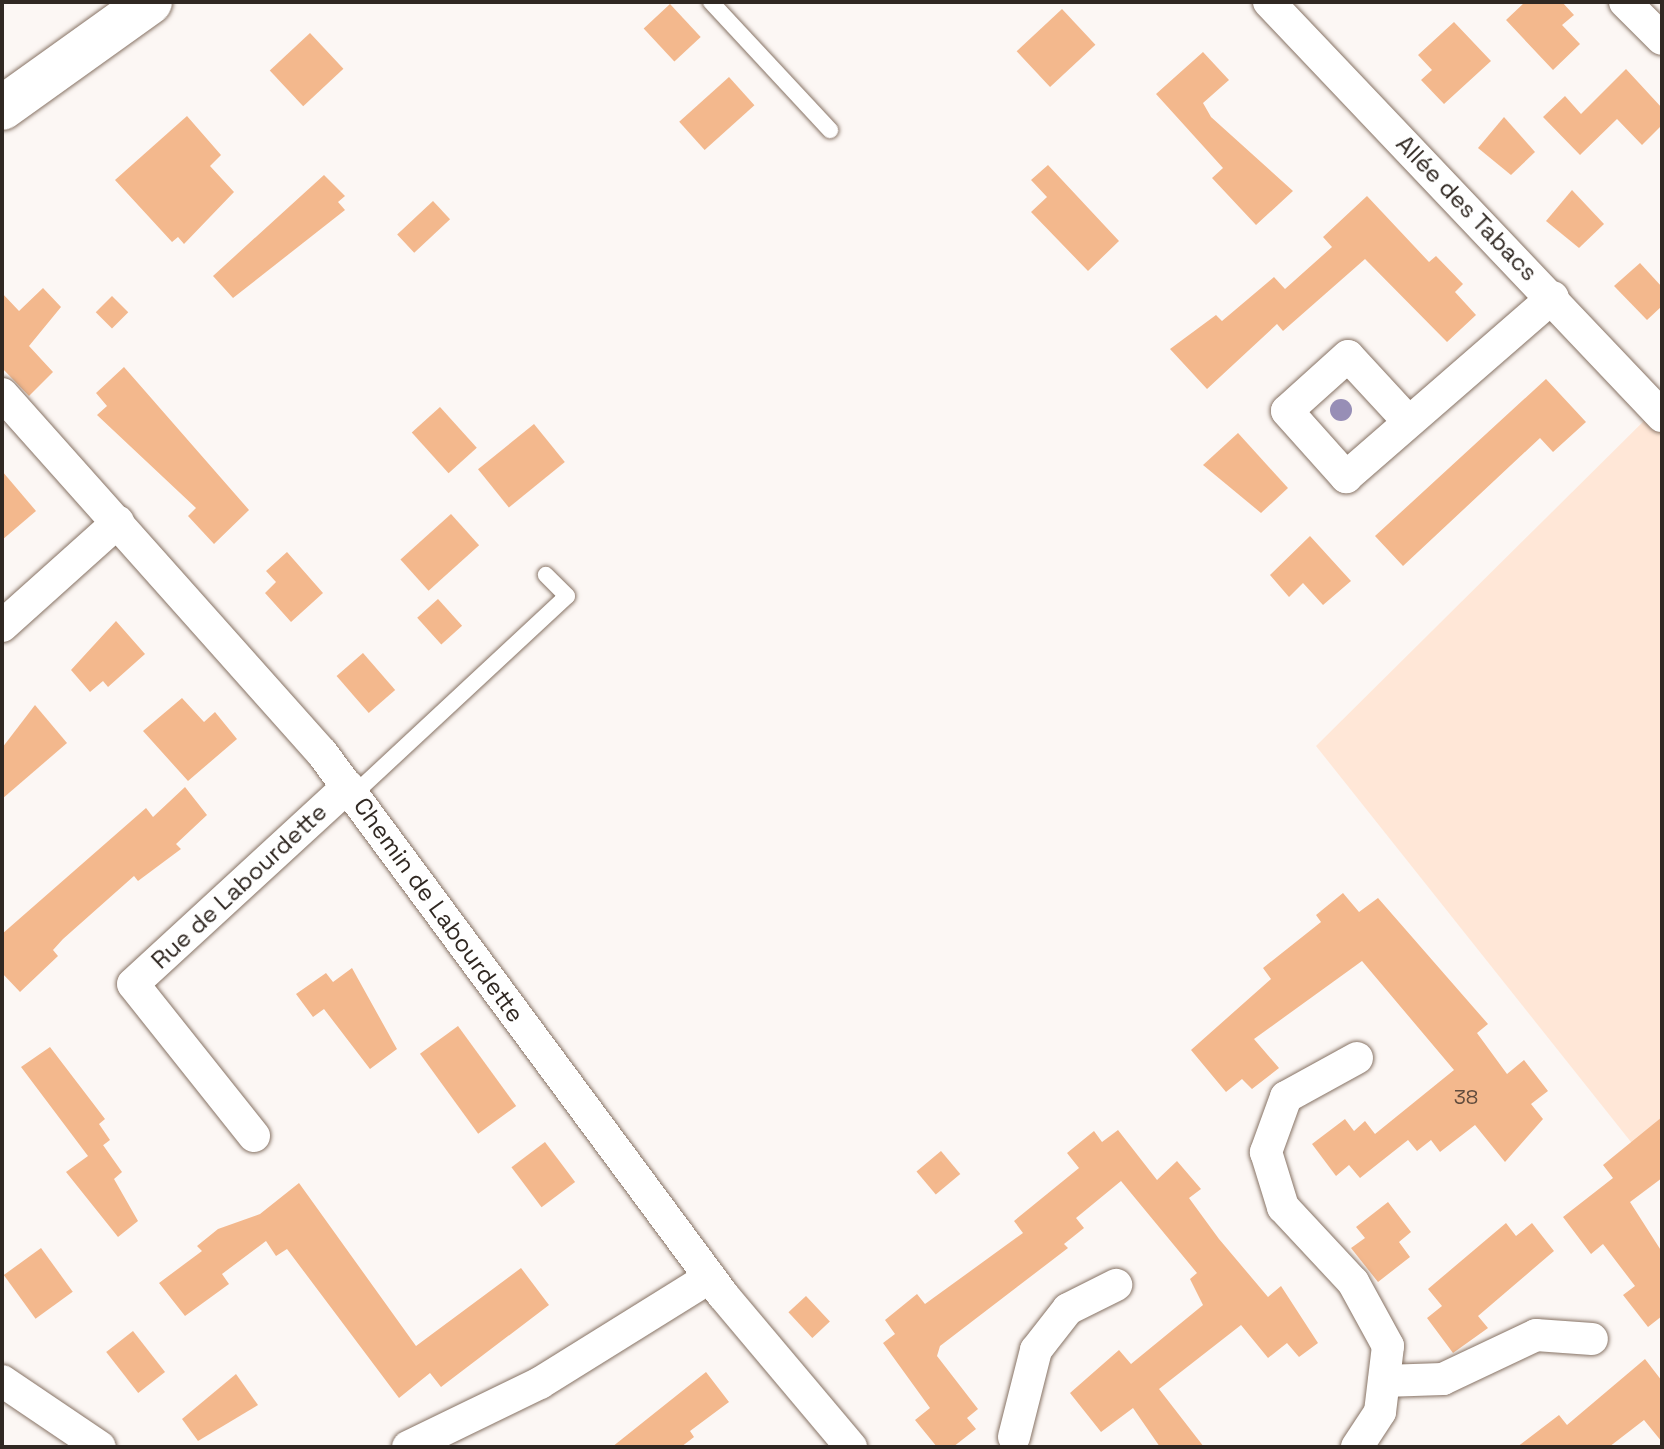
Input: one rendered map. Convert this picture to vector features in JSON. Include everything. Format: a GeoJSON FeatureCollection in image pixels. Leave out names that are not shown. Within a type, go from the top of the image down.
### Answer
{"type":"FeatureCollection","features":[{"type":"Feature","properties":{"kind":"main road"},"geometry":{"type":"LineString","coordinates":[[2,108],[150,2]]}},
{"type":"Feature","properties":{"kind":"street","name":"Allée des Tabacs"},"geometry":{"type":"LineString","coordinates":[[1269,2],[1553,297],[1662,416]]}},
{"type":"Feature","properties":{"kind":"street"},"geometry":{"type":"LineString","coordinates":[[1625,2],[1662,39]]}},
{"type":"Feature","properties":{"kind":"street"},"geometry":{"type":"LineString","coordinates":[[1408,421],[1553,297]]}},
{"type":"Feature","properties":{"kind":"street","name":"Chemin de Labourdette"},"geometry":{"type":"LineString","coordinates":[[2,394],[118,522],[350,790],[710,1277],[846,1446]]}},
{"type":"Feature","properties":{"kind":"street"},"geometry":{"type":"LineString","coordinates":[[2,626],[118,522]]}},
{"type":"Feature","properties":{"kind":"street","name":"Rue de Labourdette"},"geometry":{"type":"LineString","coordinates":[[254,1136],[133,984],[350,790]]}},
{"type":"Feature","properties":{"kind":"street"},"geometry":{"type":"LineString","coordinates":[[1357,1058],[1286,1097],[1266,1152],[1283,1207],[1353,1282],[1388,1346],[1380,1412],[1357,1447]]}},
{"type":"Feature","properties":{"kind":"street"},"geometry":{"type":"LineString","coordinates":[[408,1447],[540,1383],[710,1277]]}},
{"type":"Feature","properties":{"kind":"street"},"geometry":{"type":"LineString","coordinates":[[1015,1444],[1036,1350],[1068,1309],[1116,1285]]}},
{"type":"Feature","properties":{"kind":"street"},"geometry":{"type":"LineString","coordinates":[[1384,1381],[1443,1379],[1536,1335],[1592,1339]]}},
{"type":"Feature","properties":{"kind":"street"},"geometry":{"type":"LineString","coordinates":[[2,1381],[100,1447]]}},
{"type":"Feature","properties":{"kind":"lane"},"geometry":{"type":"LineString","coordinates":[[711,2],[830,130]]}},
{"type":"Feature","properties":{"kind":"lane"},"geometry":{"type":"LineString","coordinates":[[350,790],[567,596],[546,575]]}},
{"type":"Feature","properties":{"kind":"shaded area"},"geometry":{"type":"Polygon","coordinates":[[[1662,403],[1662,1181],[1316,746],[1662,403]]]}},
{"type":"Feature","properties":{"kind":"building"},"geometry":{"type":"Polygon","coordinates":[[[1525,2],[1562,2],[1574,15],[1562,25],[1580,44],[1553,70],[1506,20],[1525,2]]]}},
{"type":"Feature","properties":{"kind":"building"},"geometry":{"type":"Polygon","coordinates":[[[670,4],[701,37],[674,61],[644,29],[670,4]]]}},
{"type":"Feature","properties":{"kind":"building"},"geometry":{"type":"Polygon","coordinates":[[[1062,9],[1095,45],[1050,87],[1017,51],[1062,9]]]}},
{"type":"Feature","properties":{"kind":"building"},"geometry":{"type":"Polygon","coordinates":[[[1454,22],[1491,61],[1444,104],[1421,80],[1432,70],[1418,55],[1454,22]]]}},
{"type":"Feature","properties":{"kind":"building"},"geometry":{"type":"Polygon","coordinates":[[[310,33],[343,69],[303,106],[270,71],[310,33]]]}},
{"type":"Feature","properties":{"kind":"building"},"geometry":{"type":"Polygon","coordinates":[[[1203,52],[1229,80],[1203,103],[1211,117],[1293,191],[1256,225],[1212,178],[1223,168],[1156,94],[1203,52]]]}},
{"type":"Feature","properties":{"kind":"building"},"geometry":{"type":"Polygon","coordinates":[[[1626,69],[1662,108],[1662,125],[1642,145],[1617,119],[1580,155],[1543,117],[1565,96],[1581,114],[1626,69]]]}},
{"type":"Feature","properties":{"kind":"building"},"geometry":{"type":"Polygon","coordinates":[[[729,77],[754,105],[705,150],[679,122],[729,77]]]}},
{"type":"Feature","properties":{"kind":"building"},"geometry":{"type":"Polygon","coordinates":[[[187,116],[221,155],[210,166],[234,192],[184,244],[178,237],[172,242],[115,180],[187,116]]]}},
{"type":"Feature","properties":{"kind":"building"},"geometry":{"type":"Polygon","coordinates":[[[1504,117],[1535,152],[1511,175],[1478,148],[1504,117]]]}},
{"type":"Feature","properties":{"kind":"building"},"geometry":{"type":"Polygon","coordinates":[[[1048,165],[1119,241],[1088,271],[1031,212],[1047,197],[1031,180],[1048,165]]]}},
{"type":"Feature","properties":{"kind":"building"},"geometry":{"type":"Polygon","coordinates":[[[324,175],[345,196],[338,202],[345,210],[233,298],[213,276],[324,175]]]}},
{"type":"Feature","properties":{"kind":"building"},"geometry":{"type":"Polygon","coordinates":[[[1572,190],[1604,224],[1579,248],[1546,221],[1572,190]]]}},
{"type":"Feature","properties":{"kind":"building"},"geometry":{"type":"Polygon","coordinates":[[[1367,196],[1429,262],[1436,256],[1463,284],[1455,292],[1476,315],[1447,342],[1365,259],[1283,331],[1277,324],[1207,389],[1170,349],[1216,315],[1222,321],[1274,277],[1285,289],[1332,247],[1323,237],[1367,196]]]}},
{"type":"Feature","properties":{"kind":"building"},"geometry":{"type":"Polygon","coordinates":[[[433,201],[450,219],[414,253],[397,234],[433,201]]]}},
{"type":"Feature","properties":{"kind":"building"},"geometry":{"type":"Polygon","coordinates":[[[1640,263],[1662,287],[1662,306],[1647,320],[1614,286],[1640,263]]]}},
{"type":"Feature","properties":{"kind":"building"},"geometry":{"type":"Polygon","coordinates":[[[43,288],[61,307],[29,346],[53,372],[29,396],[2,368],[2,293],[19,311],[43,288]]]}},
{"type":"Feature","properties":{"kind":"building"},"geometry":{"type":"Polygon","coordinates":[[[112,296],[128,312],[112,329],[96,312],[112,296]]]}},
{"type":"Feature","properties":{"kind":"building"},"geometry":{"type":"Polygon","coordinates":[[[124,367],[249,510],[214,544],[188,516],[196,508],[97,415],[107,406],[96,393],[124,367]]]}},
{"type":"Feature","properties":{"kind":"building"},"geometry":{"type":"Polygon","coordinates":[[[1546,379],[1586,422],[1553,452],[1540,438],[1403,566],[1375,536],[1546,379]]]}},
{"type":"Feature","properties":{"kind":"building"},"geometry":{"type":"Polygon","coordinates":[[[440,407],[477,448],[449,473],[412,432],[440,407]]]}},
{"type":"Feature","properties":{"kind":"building"},"geometry":{"type":"Polygon","coordinates":[[[534,424],[565,462],[509,507],[478,469],[534,424]]]}},
{"type":"Feature","properties":{"kind":"building"},"geometry":{"type":"Polygon","coordinates":[[[1238,433],[1288,488],[1261,513],[1203,465],[1238,433]]]}},
{"type":"Feature","properties":{"kind":"building"},"geometry":{"type":"Polygon","coordinates":[[[2,471],[36,511],[2,540],[2,471]]]}},
{"type":"Feature","properties":{"kind":"building"},"geometry":{"type":"Polygon","coordinates":[[[451,514],[479,545],[429,591],[400,560],[451,514]]]}},
{"type":"Feature","properties":{"kind":"building"},"geometry":{"type":"Polygon","coordinates":[[[1310,536],[1351,581],[1323,605],[1303,583],[1289,597],[1270,575],[1310,536]]]}},
{"type":"Feature","properties":{"kind":"building"},"geometry":{"type":"Polygon","coordinates":[[[287,552],[323,593],[291,622],[265,593],[276,582],[266,571],[287,552]]]}},
{"type":"Feature","properties":{"kind":"building"},"geometry":{"type":"Polygon","coordinates":[[[438,599],[462,626],[441,644],[417,618],[438,599]]]}},
{"type":"Feature","properties":{"kind":"building"},"geometry":{"type":"Polygon","coordinates":[[[116,621],[145,654],[108,687],[103,681],[90,692],[71,670],[116,621]]]}},
{"type":"Feature","properties":{"kind":"building"},"geometry":{"type":"Polygon","coordinates":[[[363,653],[395,690],[369,713],[337,676],[363,653]]]}},
{"type":"Feature","properties":{"kind":"building"},"geometry":{"type":"Polygon","coordinates":[[[182,698],[204,722],[215,712],[237,739],[188,781],[143,731],[182,698]]]}},
{"type":"Feature","properties":{"kind":"building"},"geometry":{"type":"Polygon","coordinates":[[[35,705],[67,743],[2,799],[2,748],[35,705]]]}},
{"type":"Feature","properties":{"kind":"building"},"geometry":{"type":"Polygon","coordinates":[[[185,787],[207,815],[176,844],[181,849],[138,881],[134,876],[63,939],[53,950],[58,956],[20,992],[2,973],[2,934],[146,808],[153,817],[185,787]]]}},
{"type":"Feature","properties":{"kind":"building"},"geometry":{"type":"Polygon","coordinates":[[[1343,893],[1359,912],[1378,898],[1488,1024],[1477,1033],[1507,1074],[1524,1060],[1548,1091],[1531,1104],[1543,1119],[1505,1162],[1475,1125],[1440,1152],[1431,1140],[1417,1151],[1408,1140],[1360,1178],[1349,1165],[1336,1176],[1312,1144],[1345,1119],[1354,1131],[1365,1121],[1375,1134],[1454,1070],[1362,961],[1254,1039],[1279,1068],[1252,1089],[1242,1079],[1226,1092],[1191,1050],[1271,979],[1263,968],[1321,922],[1316,915],[1343,893]]]}},
{"type":"Feature","properties":{"kind":"building"},"geometry":{"type":"Polygon","coordinates":[[[352,968],[397,1049],[370,1069],[324,1009],[313,1017],[296,994],[326,973],[333,982],[352,968]]]}},
{"type":"Feature","properties":{"kind":"building"},"geometry":{"type":"Polygon","coordinates":[[[458,1026],[516,1106],[478,1134],[420,1054],[458,1026]]]}},
{"type":"Feature","properties":{"kind":"building"},"geometry":{"type":"Polygon","coordinates":[[[50,1047],[105,1119],[99,1124],[110,1140],[103,1145],[122,1172],[114,1179],[138,1221],[118,1237],[66,1172],[88,1156],[21,1067],[50,1047]]]}},
{"type":"Feature","properties":{"kind":"building"},"geometry":{"type":"Polygon","coordinates":[[[1662,1117],[1662,1178],[1630,1202],[1662,1252],[1662,1316],[1648,1327],[1623,1295],[1635,1286],[1603,1244],[1591,1254],[1563,1217],[1613,1178],[1603,1165],[1662,1117]]]}},
{"type":"Feature","properties":{"kind":"building"},"geometry":{"type":"Polygon","coordinates":[[[1118,1130],[1157,1180],[1177,1161],[1201,1189],[1189,1198],[1219,1239],[1268,1297],[1281,1286],[1318,1343],[1299,1357],[1287,1343],[1268,1358],[1241,1325],[1159,1389],[1204,1447],[1160,1447],[1133,1408],[1101,1432],[1070,1393],[1119,1350],[1131,1364],[1203,1305],[1190,1279],[1197,1273],[1121,1181],[1076,1218],[1084,1228],[1064,1244],[1068,1248],[940,1346],[937,1356],[978,1409],[967,1418],[976,1429],[953,1447],[937,1447],[915,1420],[930,1408],[883,1343],[895,1334],[885,1320],[917,1294],[925,1304],[1023,1233],[1014,1221],[1079,1168],[1067,1153],[1094,1131],[1102,1142],[1118,1130]]]}},
{"type":"Feature","properties":{"kind":"building"},"geometry":{"type":"Polygon","coordinates":[[[545,1142],[575,1182],[542,1207],[511,1167],[545,1142]]]}},
{"type":"Feature","properties":{"kind":"building"},"geometry":{"type":"Polygon","coordinates":[[[941,1151],[960,1174],[936,1195],[916,1172],[941,1151]]]}},
{"type":"Feature","properties":{"kind":"building"},"geometry":{"type":"Polygon","coordinates":[[[299,1183],[416,1346],[521,1268],[549,1305],[441,1387],[430,1373],[399,1398],[287,1249],[276,1256],[266,1241],[222,1274],[229,1284],[185,1316],[159,1283],[202,1251],[197,1246],[218,1229],[260,1214],[299,1183]]]}},
{"type":"Feature","properties":{"kind":"building"},"geometry":{"type":"Polygon","coordinates":[[[1388,1202],[1411,1232],[1399,1242],[1410,1257],[1378,1282],[1351,1248],[1365,1238],[1356,1227],[1388,1202]]]}},
{"type":"Feature","properties":{"kind":"building"},"geometry":{"type":"Polygon","coordinates":[[[1506,1223],[1516,1236],[1532,1223],[1554,1251],[1478,1316],[1488,1328],[1453,1353],[1427,1318],[1442,1306],[1428,1289],[1506,1223]]]}},
{"type":"Feature","properties":{"kind":"building"},"geometry":{"type":"Polygon","coordinates":[[[41,1248],[73,1292],[36,1319],[4,1275],[41,1248]]]}},
{"type":"Feature","properties":{"kind":"building"},"geometry":{"type":"Polygon","coordinates":[[[806,1296],[830,1322],[812,1338],[788,1312],[806,1296]]]}},
{"type":"Feature","properties":{"kind":"building"},"geometry":{"type":"Polygon","coordinates":[[[133,1331],[165,1372],[138,1393],[106,1352],[133,1331]]]}},
{"type":"Feature","properties":{"kind":"building"},"geometry":{"type":"Polygon","coordinates":[[[1645,1359],[1662,1381],[1662,1442],[1644,1420],[1609,1447],[1517,1447],[1559,1415],[1567,1425],[1645,1359]]]}},
{"type":"Feature","properties":{"kind":"building"},"geometry":{"type":"Polygon","coordinates":[[[706,1372],[729,1402],[690,1431],[694,1437],[681,1447],[612,1447],[706,1372]]]}},
{"type":"Feature","properties":{"kind":"building"},"geometry":{"type":"Polygon","coordinates":[[[236,1374],[258,1405],[198,1441],[182,1419],[236,1374]]]}}]}
